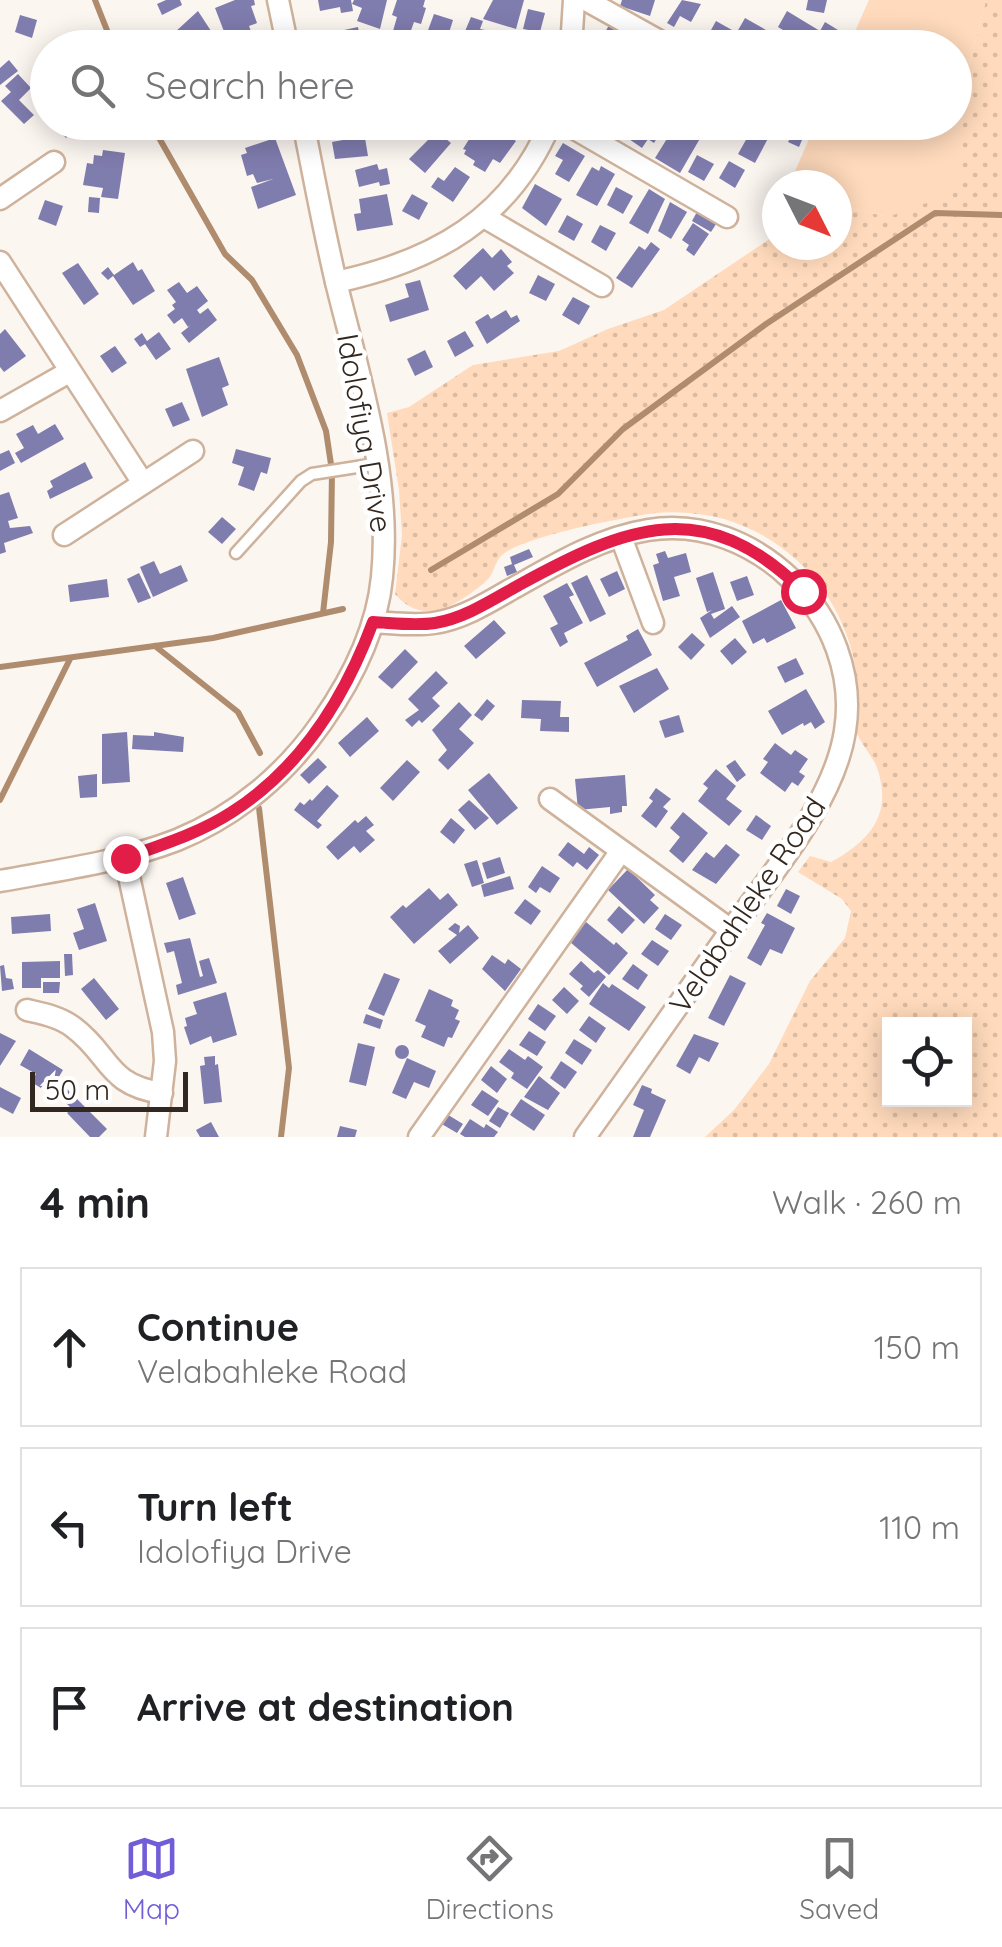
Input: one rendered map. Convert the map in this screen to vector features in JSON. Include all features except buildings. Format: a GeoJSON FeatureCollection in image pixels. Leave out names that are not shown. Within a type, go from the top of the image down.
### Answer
{"type":"FeatureCollection","features":[{"type":"Feature","properties":{"kind":"street"},"geometry":{"type":"LineString","coordinates":[[278,0],[284,30]]}},
{"type":"Feature","properties":{"kind":"street"},"geometry":{"type":"LineString","coordinates":[[572,30],[574,0]]}},
{"type":"Feature","properties":{"kind":"street"},"geometry":{"type":"LineString","coordinates":[[586,0],[640,30]]}},
{"type":"Feature","properties":{"kind":"street","name":"Idolofiya Drive"},"geometry":{"type":"LineString","coordinates":[[0,881],[125,858],[179,839],[232,812],[273,780],[308,743],[358,664],[382,580],[385,530],[360,377],[307,140]]}},
{"type":"Feature","properties":{"kind":"street"},"geometry":{"type":"LineString","coordinates":[[336,282],[400,266],[457,238],[484,217],[516,182],[540,140]]}},
{"type":"Feature","properties":{"kind":"street"},"geometry":{"type":"LineString","coordinates":[[594,140],[727,216]]}},
{"type":"Feature","properties":{"kind":"street"},"geometry":{"type":"LineString","coordinates":[[0,200],[54,162]]}},
{"type":"Feature","properties":{"kind":"street"},"geometry":{"type":"LineString","coordinates":[[484,217],[602,286]]}},
{"type":"Feature","properties":{"kind":"street"},"geometry":{"type":"LineString","coordinates":[[0,262],[143,483]]}},
{"type":"Feature","properties":{"kind":"street"},"geometry":{"type":"LineString","coordinates":[[0,411],[69,372]]}},
{"type":"Feature","properties":{"kind":"street"},"geometry":{"type":"LineString","coordinates":[[64,535],[194,451]]}},
{"type":"Feature","properties":{"kind":"street","name":"Velabahleke Road"},"geometry":{"type":"LineString","coordinates":[[373,622],[436,623],[462,615],[592,546],[648,530],[681,529],[713,532],[778,566],[803,591],[828,627],[843,668],[847,706],[845,732],[826,789],[773,873],[585,1137]]}},
{"type":"Feature","properties":{"kind":"street"},"geometry":{"type":"LineString","coordinates":[[620,537],[653,623]]}},
{"type":"Feature","properties":{"kind":"street"},"geometry":{"type":"LineString","coordinates":[[550,798],[731,930]]}},
{"type":"Feature","properties":{"kind":"street"},"geometry":{"type":"LineString","coordinates":[[419,1137],[621,851]]}},
{"type":"Feature","properties":{"kind":"street"},"geometry":{"type":"LineString","coordinates":[[125,858],[162,1032],[165,1061],[156,1137]]}},
{"type":"Feature","properties":{"kind":"street"},"geometry":{"type":"LineString","coordinates":[[28,1010],[59,1018],[72,1026],[122,1080],[162,1093]]}},
{"type":"Feature","properties":{"kind":"lane"},"geometry":{"type":"LineString","coordinates":[[236,553],[301,481],[312,474],[376,464]]}},
{"type":"Feature","properties":{"kind":"shaded area"},"geometry":{"type":"Polygon","coordinates":[[[869,0],[986,0],[972,54],[972,30],[856,30],[869,0]]]}},
{"type":"Feature","properties":{"kind":"shaded area"},"geometry":{"type":"Polygon","coordinates":[[[986,0],[1002,0],[1002,1137],[705,1137],[734,1110],[769,1064],[810,981],[845,938],[851,911],[842,899],[798,872],[810,856],[831,862],[845,853],[868,834],[880,811],[881,782],[855,725],[857,679],[843,625],[814,579],[774,542],[724,519],[681,512],[622,519],[531,541],[502,555],[487,580],[453,604],[428,611],[410,606],[395,594],[402,535],[387,413],[409,407],[473,365],[559,351],[664,310],[762,244],[762,260],[852,260],[852,209],[884,216],[958,191],[961,140],[972,140],[972,54],[986,0]]]}},
{"type":"Feature","properties":{"kind":"shaded area"},"geometry":{"type":"Polygon","coordinates":[[[809,140],[962,140],[959,191],[888,217],[852,209],[852,170],[796,170],[809,140]]]}},
{"type":"Feature","properties":{"kind":"waterway"},"geometry":{"type":"LineString","coordinates":[[95,0],[107,30]]}},
{"type":"Feature","properties":{"kind":"waterway"},"geometry":{"type":"LineString","coordinates":[[160,140],[225,254],[252,280],[297,355],[326,431],[332,471],[331,542],[323,613]]}},
{"type":"Feature","properties":{"kind":"waterway"},"geometry":{"type":"LineString","coordinates":[[431,570],[558,494],[623,429],[766,324],[935,213],[1002,215]]}},
{"type":"Feature","properties":{"kind":"waterway"},"geometry":{"type":"LineString","coordinates":[[0,667],[213,638],[343,609]]}},
{"type":"Feature","properties":{"kind":"waterway"},"geometry":{"type":"LineString","coordinates":[[155,646],[238,712],[260,753]]}},
{"type":"Feature","properties":{"kind":"waterway"},"geometry":{"type":"LineString","coordinates":[[0,800],[70,659]]}},
{"type":"Feature","properties":{"kind":"waterway"},"geometry":{"type":"LineString","coordinates":[[259,808],[289,1068],[281,1137]]}},
{"type":"Feature","properties":{"kind":"route"},"geometry":{"type":"LineString","coordinates":[[125,858],[179,839],[232,812],[273,780],[308,743],[336,702],[358,664],[373,622],[436,623],[462,615],[592,546],[648,530],[713,532],[778,566],[803,591]]}}]}
